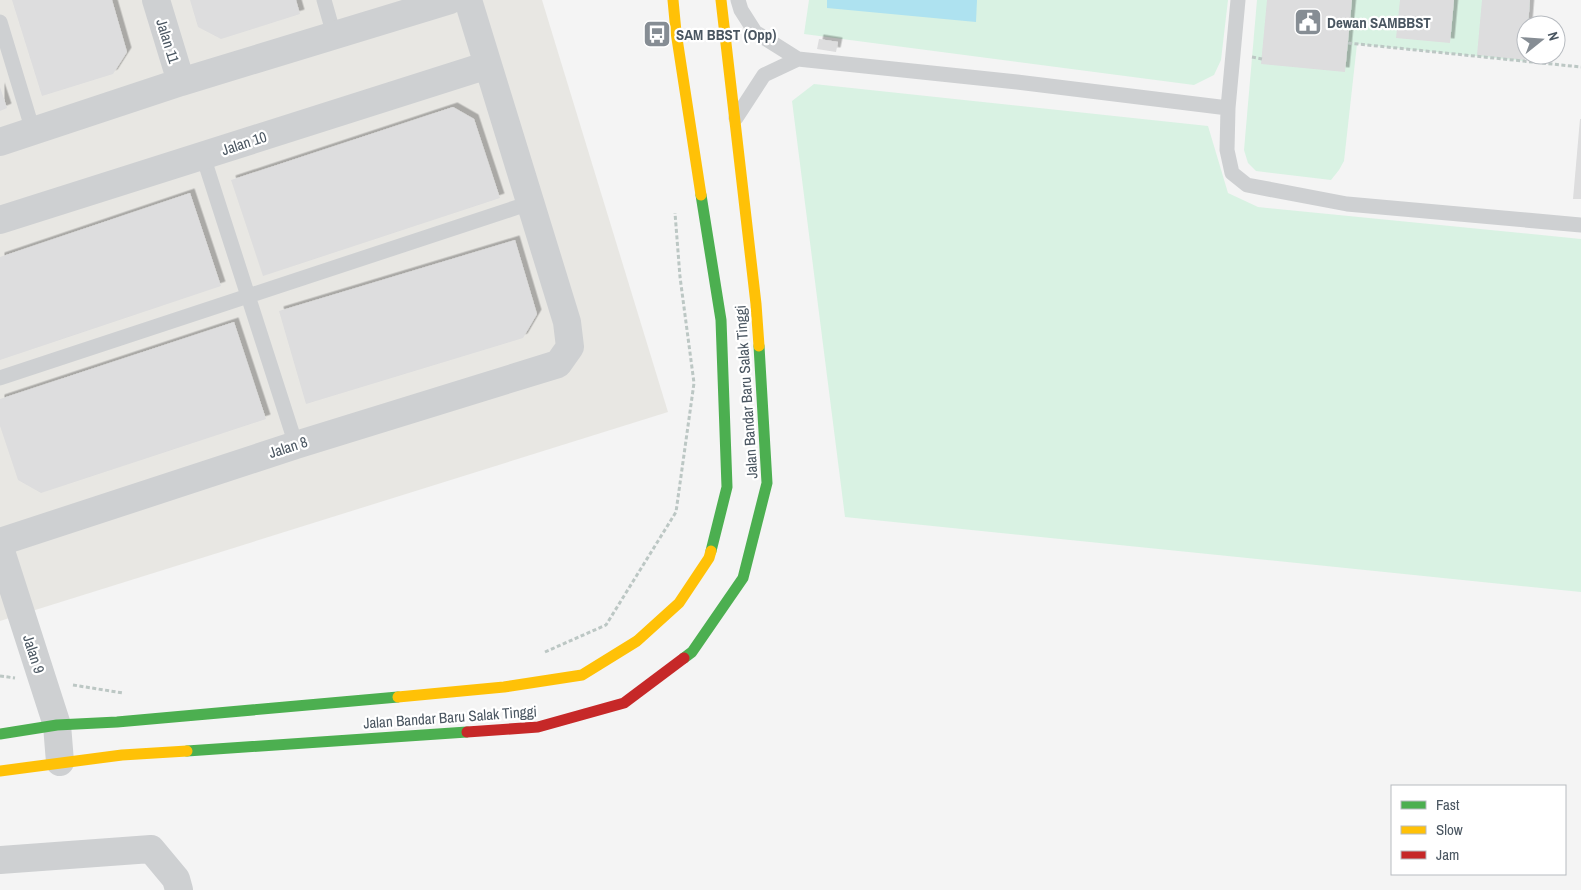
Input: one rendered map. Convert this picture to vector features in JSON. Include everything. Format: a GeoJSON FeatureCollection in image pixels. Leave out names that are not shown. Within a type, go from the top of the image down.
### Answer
{"type":"FeatureCollection","features":[{"type":"Feature","properties":{"kind":"main road","name":"Jalan Bandar Baru Salak Tinggi"},"geometry":{"type":"LineString","coordinates":[[0,734],[57,725],[118,722],[504,688],[582,675],[637,642],[679,603],[709,558],[727,487],[722,320],[676,32],[673,0]]}},
{"type":"Feature","properties":{"kind":"main road","name":"Jalan Bandar Baru Salak Tinggi"},"geometry":{"type":"LineString","coordinates":[[0,771],[132,754],[538,727],[624,703],[692,652],[743,578],[767,483],[756,304],[721,0]]}},
{"type":"Feature","properties":{"kind":"street","name":"Jalan 11"},"geometry":{"type":"LineString","coordinates":[[156,0],[181,82]]}},
{"type":"Feature","properties":{"kind":"street"},"geometry":{"type":"LineString","coordinates":[[0,142],[181,82],[450,0]]}},
{"type":"Feature","properties":{"kind":"street"},"geometry":{"type":"LineString","coordinates":[[468,0],[530,203]]}},
{"type":"Feature","properties":{"kind":"street","name":"Jalan 10"},"geometry":{"type":"LineString","coordinates":[[0,220],[488,65]]}},
{"type":"Feature","properties":{"kind":"street","name":"Jalan 8"},"geometry":{"type":"LineString","coordinates":[[0,542],[296,445],[558,364],[570,347],[567,322],[530,203]]}},
{"type":"Feature","properties":{"kind":"street","name":"Jalan 9"},"geometry":{"type":"LineString","coordinates":[[0,548],[57,725],[60,762]]}},
{"type":"Feature","properties":{"kind":"street"},"geometry":{"type":"LineString","coordinates":[[0,860],[151,848],[176,879],[179,890]]}},
{"type":"Feature","properties":{"kind":"lane"},"geometry":{"type":"LineString","coordinates":[[324,0],[334,35]]}},
{"type":"Feature","properties":{"kind":"lane"},"geometry":{"type":"LineString","coordinates":[[738,0],[740,10],[755,32],[798,59],[1017,82],[1228,108]]}},
{"type":"Feature","properties":{"kind":"lane"},"geometry":{"type":"LineString","coordinates":[[1238,0],[1228,108],[1227,150],[1232,173],[1247,186],[1347,204],[1581,225]]}},
{"type":"Feature","properties":{"kind":"lane"},"geometry":{"type":"LineString","coordinates":[[0,22],[33,131]]}},
{"type":"Feature","properties":{"kind":"lane"},"geometry":{"type":"LineString","coordinates":[[735,120],[764,76],[798,59]]}},
{"type":"Feature","properties":{"kind":"lane"},"geometry":{"type":"LineString","coordinates":[[202,156],[296,445]]}},
{"type":"Feature","properties":{"kind":"lane"},"geometry":{"type":"LineString","coordinates":[[0,378],[530,203]]}},
{"type":"Feature","properties":{"kind":"path"},"geometry":{"type":"LineString","coordinates":[[1348,43],[1581,67]]}},
{"type":"Feature","properties":{"kind":"path"},"geometry":{"type":"LineString","coordinates":[[536,656],[606,625],[676,512],[694,383],[680,276],[675,210]]}},
{"type":"Feature","properties":{"kind":"path"},"geometry":{"type":"LineString","coordinates":[[86,687],[126,694]]}},
{"type":"Feature","properties":{"kind":"shaded area"},"geometry":{"type":"Polygon","coordinates":[[[0,0],[542,0],[668,412],[0,621],[0,0]]]}},
{"type":"Feature","properties":{"kind":"green space"},"geometry":{"type":"Polygon","coordinates":[[[809,0],[1228,0],[1221,60],[1214,75],[1194,85],[804,34],[809,0]]]}},
{"type":"Feature","properties":{"kind":"green space"},"geometry":{"type":"Polygon","coordinates":[[[1257,0],[1530,0],[1529,15],[1516,15],[1516,60],[1357,44],[1344,161],[1331,180],[1256,171],[1248,163],[1244,150],[1257,0]]]}},
{"type":"Feature","properties":{"kind":"green space"},"geometry":{"type":"Polygon","coordinates":[[[814,84],[1208,126],[1228,193],[1258,207],[1581,239],[1581,592],[845,517],[792,101],[814,84]]]}},
{"type":"Feature","properties":{"kind":"water"},"geometry":{"type":"Polygon","coordinates":[[[827,0],[977,0],[976,22],[827,8],[827,0]]]}},
{"type":"Feature","properties":{"kind":"building"},"geometry":{"type":"Polygon","coordinates":[[[12,0],[112,0],[127,52],[113,74],[42,96],[12,0]]]}},
{"type":"Feature","properties":{"kind":"building"},"geometry":{"type":"Polygon","coordinates":[[[190,0],[296,0],[300,14],[221,39],[198,27],[190,0]]]}},
{"type":"Feature","properties":{"kind":"building","name":"Dewan SAMBBST"},"geometry":{"type":"Polygon","coordinates":[[[1267,0],[1352,0],[1345,72],[1261,64],[1267,0]]]}},
{"type":"Feature","properties":{"kind":"building"},"geometry":{"type":"Polygon","coordinates":[[[1400,0],[1454,0],[1450,43],[1396,38],[1400,0]]]}},
{"type":"Feature","properties":{"kind":"building"},"geometry":{"type":"Polygon","coordinates":[[[1482,0],[1530,0],[1529,15],[1516,15],[1516,59],[1477,55],[1482,0]]]}},
{"type":"Feature","properties":{"kind":"building"},"geometry":{"type":"Polygon","coordinates":[[[819,39],[838,42],[836,52],[817,49],[819,39]]]}},
{"type":"Feature","properties":{"kind":"building"},"geometry":{"type":"Polygon","coordinates":[[[0,87],[7,108],[0,111],[0,87]]]}},
{"type":"Feature","properties":{"kind":"building"},"geometry":{"type":"Polygon","coordinates":[[[453,107],[474,119],[500,198],[263,276],[231,180],[453,107]]]}},
{"type":"Feature","properties":{"kind":"building"},"geometry":{"type":"Polygon","coordinates":[[[1580,119],[1581,199],[1573,199],[1580,119]]]}},
{"type":"Feature","properties":{"kind":"building"},"geometry":{"type":"Polygon","coordinates":[[[190,193],[221,286],[0,360],[0,257],[190,193]]]}},
{"type":"Feature","properties":{"kind":"building"},"geometry":{"type":"Polygon","coordinates":[[[515,240],[537,314],[523,338],[306,404],[279,311],[515,240]]]}},
{"type":"Feature","properties":{"kind":"building"},"geometry":{"type":"Polygon","coordinates":[[[234,322],[266,419],[41,493],[18,480],[0,426],[0,399],[234,322]]]}},
{"type":"Feature","properties":{"kind":"traffic: fast"},"geometry":{"type":"LineString","coordinates":[[701,195],[721,320],[727,487],[711,551]]}},
{"type":"Feature","properties":{"kind":"traffic: fast"},"geometry":{"type":"LineString","coordinates":[[684,658],[692,652],[743,578],[767,483],[759,346]]}},
{"type":"Feature","properties":{"kind":"traffic: fast"},"geometry":{"type":"LineString","coordinates":[[0,734],[57,725],[117,722],[398,697]]}},
{"type":"Feature","properties":{"kind":"traffic: fast"},"geometry":{"type":"LineString","coordinates":[[187,751],[467,732]]}},
{"type":"Feature","properties":{"kind":"traffic: slow"},"geometry":{"type":"LineString","coordinates":[[673,0],[676,32],[701,195]]}},
{"type":"Feature","properties":{"kind":"traffic: slow"},"geometry":{"type":"LineString","coordinates":[[721,0],[756,304],[759,346]]}},
{"type":"Feature","properties":{"kind":"traffic: slow"},"geometry":{"type":"LineString","coordinates":[[398,697],[504,687],[582,675],[637,641],[679,603],[709,558],[711,551]]}},
{"type":"Feature","properties":{"kind":"traffic: slow"},"geometry":{"type":"LineString","coordinates":[[0,771],[122,755],[187,751]]}},
{"type":"Feature","properties":{"kind":"traffic: jam"},"geometry":{"type":"LineString","coordinates":[[467,732],[538,727],[624,703],[684,658]]}},
{"type":"Feature","properties":{"kind":"place","name":"Dewan SAMBBST"},"geometry":{"type":"Point","coordinates":[1308,22]}},
{"type":"Feature","properties":{"kind":"place","name":"SAM BBST (Opp)"},"geometry":{"type":"Point","coordinates":[657,34]}}]}
